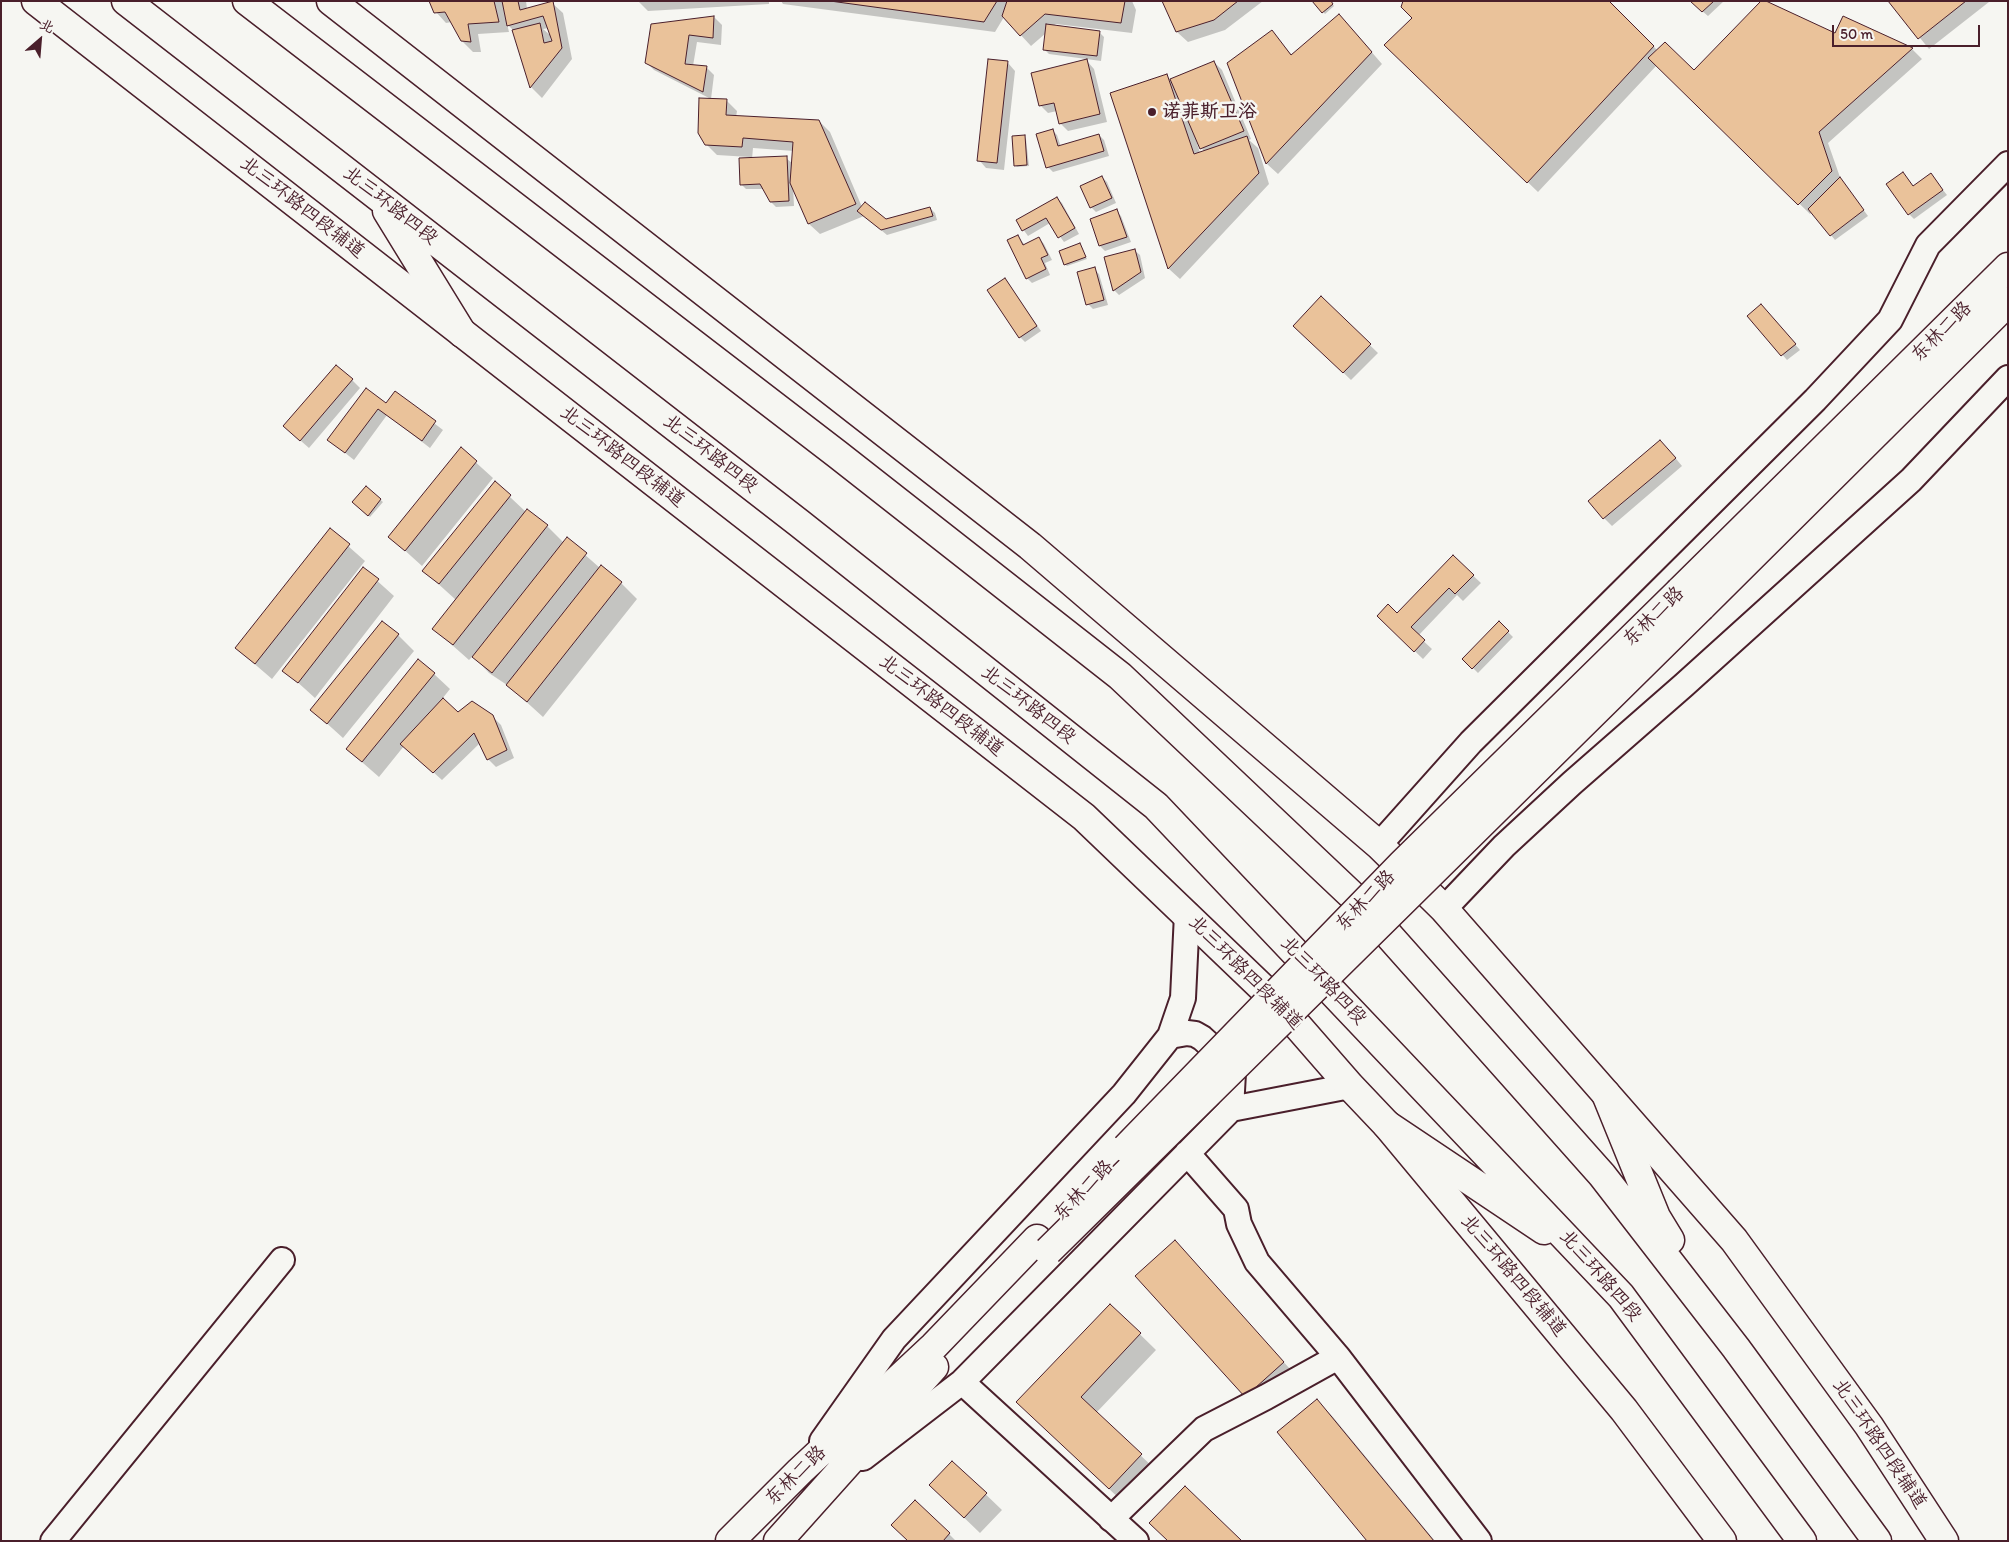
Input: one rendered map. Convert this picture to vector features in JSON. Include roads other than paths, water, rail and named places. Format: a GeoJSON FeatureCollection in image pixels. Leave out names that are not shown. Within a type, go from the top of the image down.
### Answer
{"type":"FeatureCollection","features":[{"type":"Feature","properties":{"kind":"main road","name":"北三环路四段辅道"},"geometry":{"type":"LineString","coordinates":[[36,1],[1084,817],[1187,914],[1274,1000],[1387,1125],[1624,1410],[1722,1541]]}},
{"type":"Feature","properties":{"kind":"main road","name":"北三环路四段"},"geometry":{"type":"LineString","coordinates":[[126,1],[791,517],[1156,806],[1621,1296],[1802,1541]]}},
{"type":"Feature","properties":{"kind":"main road"},"geometry":{"type":"LineString","coordinates":[[247,1],[829,448],[1120,676],[1360,903],[1602,1175],[1736,1348],[1877,1541]]}},
{"type":"Feature","properties":{"kind":"main road"},"geometry":{"type":"LineString","coordinates":[[273,1],[422,136]]}},
{"type":"Feature","properties":{"kind":"main road","name":"北三环路四段辅道"},"geometry":{"type":"LineString","coordinates":[[331,1],[1030,546],[1379,845],[1444,909],[1734,1240],[1869,1426],[1944,1541]]}},
{"type":"Feature","properties":{"kind":"main road"},"geometry":{"type":"LineString","coordinates":[[379,197],[462,333]]}},
{"type":"Feature","properties":{"kind":"main road","name":"东林二路"},"geometry":{"type":"LineString","coordinates":[[730,1541],[800,1472],[1043,1245],[1691,599],[2008,267]]}},
{"type":"Feature","properties":{"kind":"main road","name":"东林二路"},"geometry":{"type":"LineString","coordinates":[[1691,599],[2008,302]]}},
{"type":"Feature","properties":{"kind":"main road"},"geometry":{"type":"LineString","coordinates":[[1606,1094],[1656,1216],[1736,1348]]}},
{"type":"Feature","properties":{"kind":"main road"},"geometry":{"type":"LineString","coordinates":[[1387,1125],[1584,1257]]}},
{"type":"Feature","properties":{"kind":"main road","name":"东林二路"},"geometry":{"type":"LineString","coordinates":[[778,1541],[1043,1245]]}},
{"type":"Feature","properties":{"kind":"street"},"geometry":{"type":"LineString","coordinates":[[1379,845],[1471,742],[1815,400],[1890,320],[1928,245],[2008,164]]}},
{"type":"Feature","properties":{"kind":"street"},"geometry":{"type":"LineString","coordinates":[[1444,909],[1504,846],[1572,783],[1684,685],[1911,480],[2008,378]]}},
{"type":"Feature","properties":{"kind":"street"},"geometry":{"type":"LineString","coordinates":[[800,1472],[894,1339],[1124,1094],[1170,1036],[1183,998],[1187,914]]}},
{"type":"Feature","properties":{"kind":"street"},"geometry":{"type":"LineString","coordinates":[[1170,1036],[1187,1033],[1195,1034],[1224,1058],[1233,1073],[1231,1108]]}},
{"type":"Feature","properties":{"kind":"street"},"geometry":{"type":"LineString","coordinates":[[830,1484],[962,1382],[1231,1108],[1350,1086]]}},
{"type":"Feature","properties":{"kind":"street"},"geometry":{"type":"LineString","coordinates":[[1187,1153],[1236,1209],[1239,1224],[1257,1262],[1338,1357],[1479,1541]]}},
{"type":"Feature","properties":{"kind":"street"},"geometry":{"type":"LineString","coordinates":[[53,1541],[282,1260]]}},
{"type":"Feature","properties":{"kind":"street"},"geometry":{"type":"LineString","coordinates":[[1112,1519],[1204,1429],[1266,1398],[1338,1357]]}},
{"type":"Feature","properties":{"kind":"street"},"geometry":{"type":"LineString","coordinates":[[962,1382],[1136,1541]]}},
{"type":"Feature","properties":{"kind":"place","name":"诺菲斯卫浴"},"geometry":{"type":"Point","coordinates":[1152,112]}}]}
